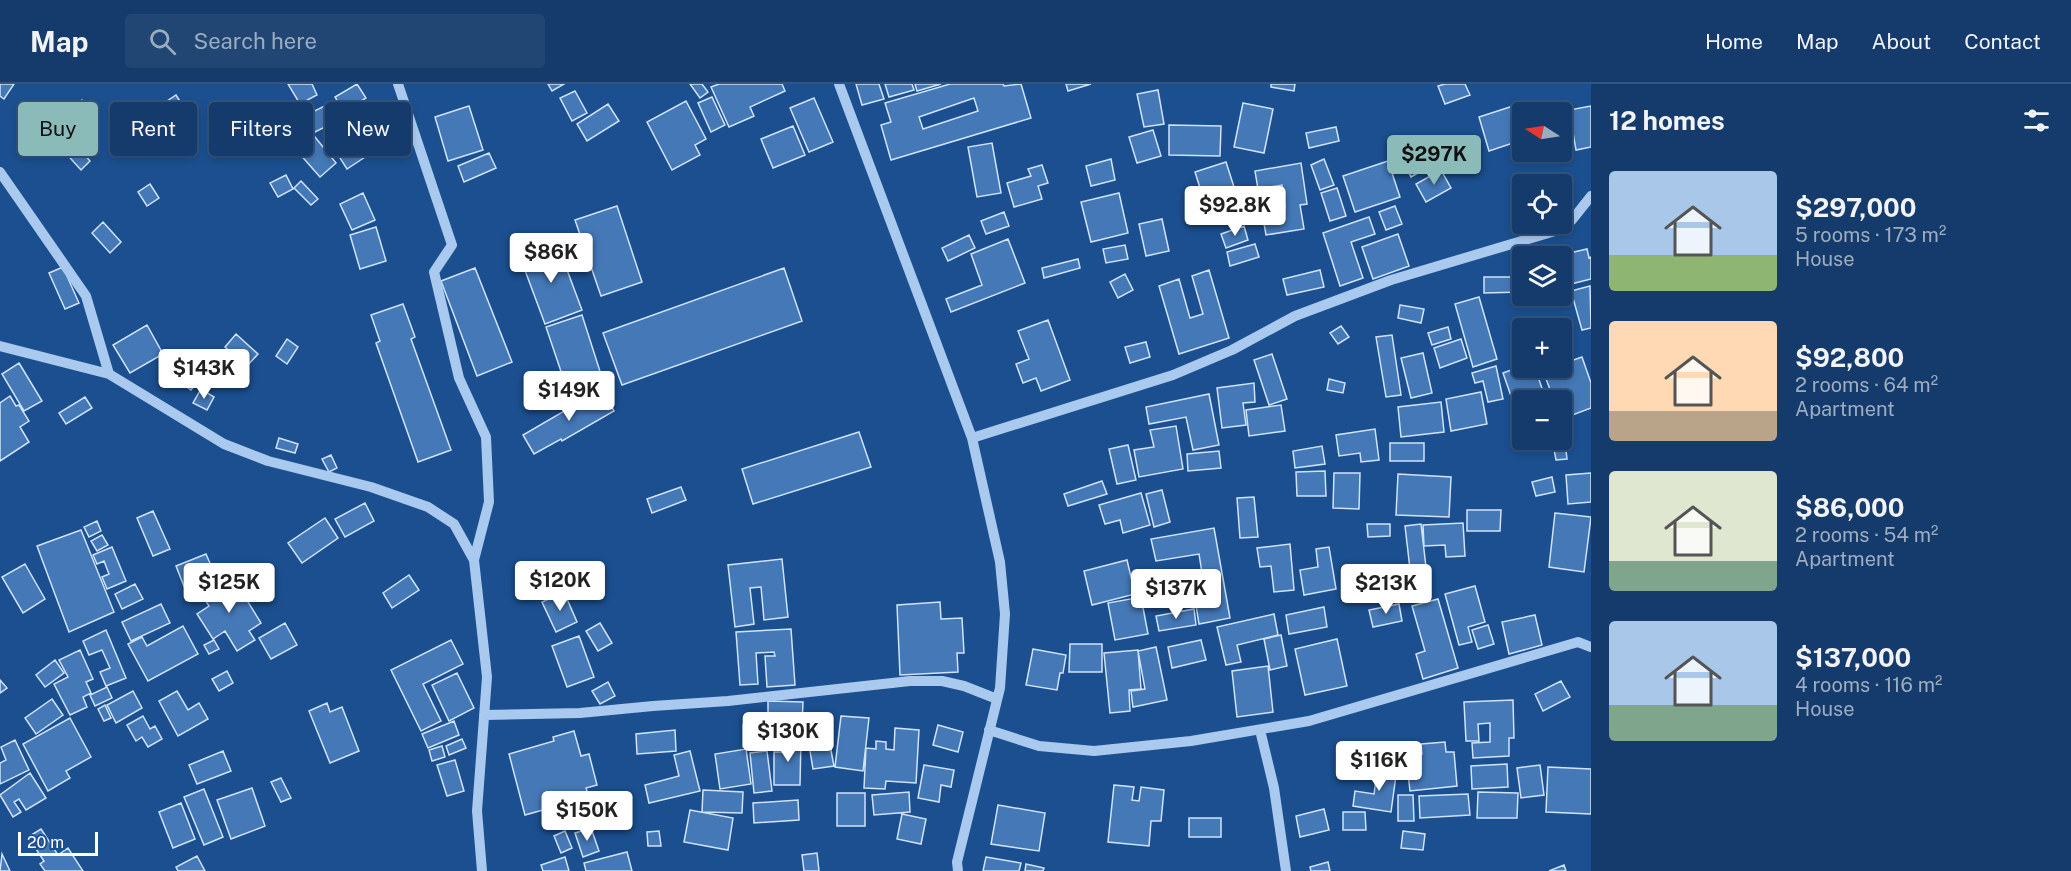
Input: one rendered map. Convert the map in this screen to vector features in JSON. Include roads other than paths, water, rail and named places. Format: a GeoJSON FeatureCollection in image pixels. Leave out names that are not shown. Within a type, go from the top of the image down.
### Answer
{"type":"FeatureCollection","features":[{"type":"Feature","properties":{"kind":"street"},"geometry":{"type":"LineString","coordinates":[[398,84],[452,245],[434,272],[459,378],[486,437],[489,502],[474,560],[487,677],[477,811],[483,871]]}},
{"type":"Feature","properties":{"kind":"street"},"geometry":{"type":"LineString","coordinates":[[838,84],[972,438],[1000,562],[1005,614],[1000,688],[957,862],[958,871]]}},
{"type":"Feature","properties":{"kind":"street"},"geometry":{"type":"LineString","coordinates":[[0,172],[86,296],[109,374]]}},
{"type":"Feature","properties":{"kind":"street"},"geometry":{"type":"LineString","coordinates":[[972,438],[1173,375],[1232,350],[1295,316],[1390,280],[1555,231],[1572,220],[1591,196]]}},
{"type":"Feature","properties":{"kind":"street"},"geometry":{"type":"LineString","coordinates":[[0,346],[109,374],[224,444],[268,461],[371,487],[428,507],[454,524],[474,560]]}},
{"type":"Feature","properties":{"kind":"street"},"geometry":{"type":"LineString","coordinates":[[989,730],[1039,746],[1094,751],[1191,741],[1309,721],[1578,642],[1591,646]]}},
{"type":"Feature","properties":{"kind":"street"},"geometry":{"type":"LineString","coordinates":[[484,716],[580,713],[728,701],[910,681],[942,681],[964,686],[997,699]]}},
{"type":"Feature","properties":{"kind":"street"},"geometry":{"type":"LineString","coordinates":[[1260,730],[1274,788],[1286,871]]}}]}
